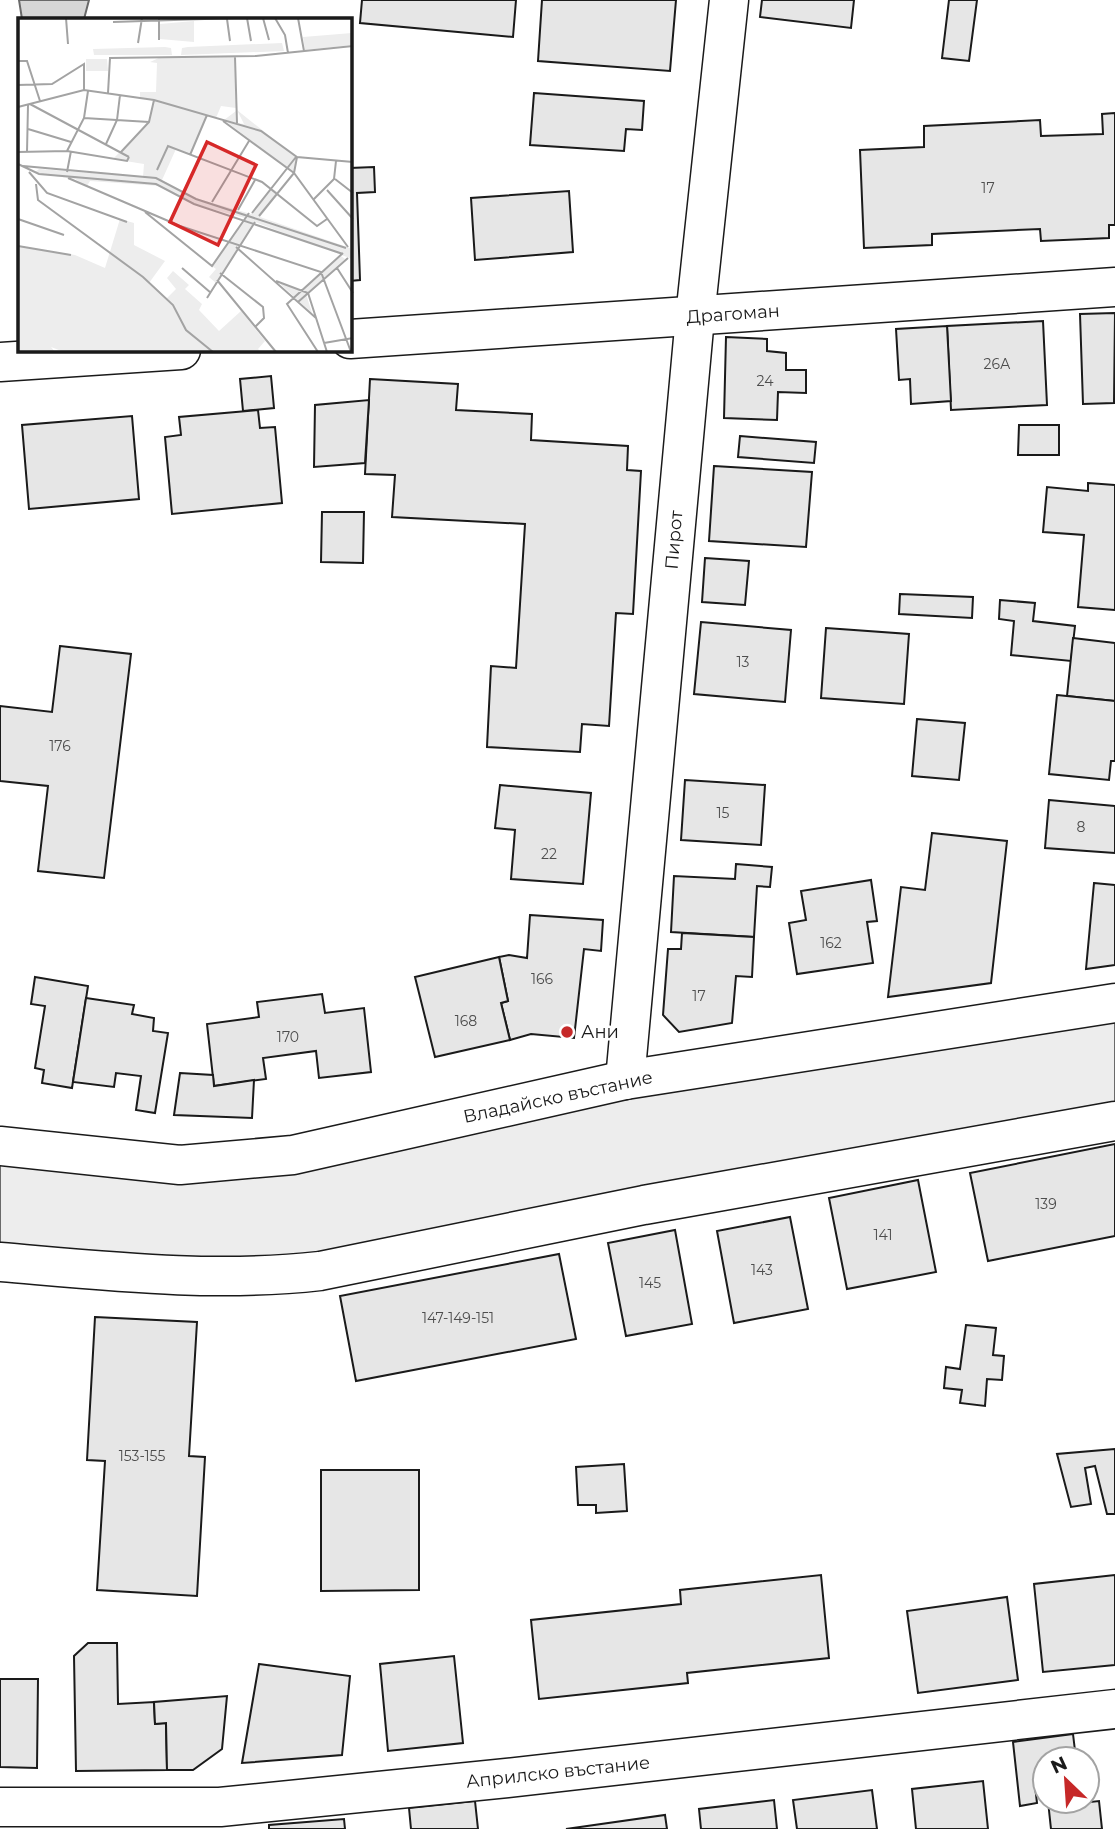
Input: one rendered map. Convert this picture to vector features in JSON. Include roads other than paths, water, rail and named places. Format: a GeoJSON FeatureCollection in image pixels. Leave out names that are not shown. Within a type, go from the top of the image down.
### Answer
{"type":"FeatureCollection","features":[{"type":"Feature","properties":{"kind":"street","name":"Пирот"},"geometry":{"type":"LineString","coordinates":[[625,1080],[695,317],[729,0]]}},
{"type":"Feature","properties":{"kind":"street","name":"Драгоман"},"geometry":{"type":"LineString","coordinates":[[352,339],[1115,287]]}},
{"type":"Feature","properties":{"kind":"street"},"geometry":{"type":"LineString","coordinates":[[0,362],[151,352]]}},
{"type":"Feature","properties":{"kind":"street","name":"Владайско въстание"},"geometry":{"type":"LineString","coordinates":[[0,1146],[180,1165],[293,1155],[625,1080],[1115,1003]]}},
{"type":"Feature","properties":{"kind":"street"},"geometry":{"type":"LineString","coordinates":[[0,1262],[167,1277],[320,1271],[644,1205],[1115,1121]]}},
{"type":"Feature","properties":{"kind":"street","name":"Априлско въстание"},"geometry":{"type":"LineString","coordinates":[[0,1807],[220,1807],[1115,1709]]}},
{"type":"Feature","properties":{"kind":"place","name":"Ани"},"geometry":{"type":"Point","coordinates":[567,1032]}}]}
